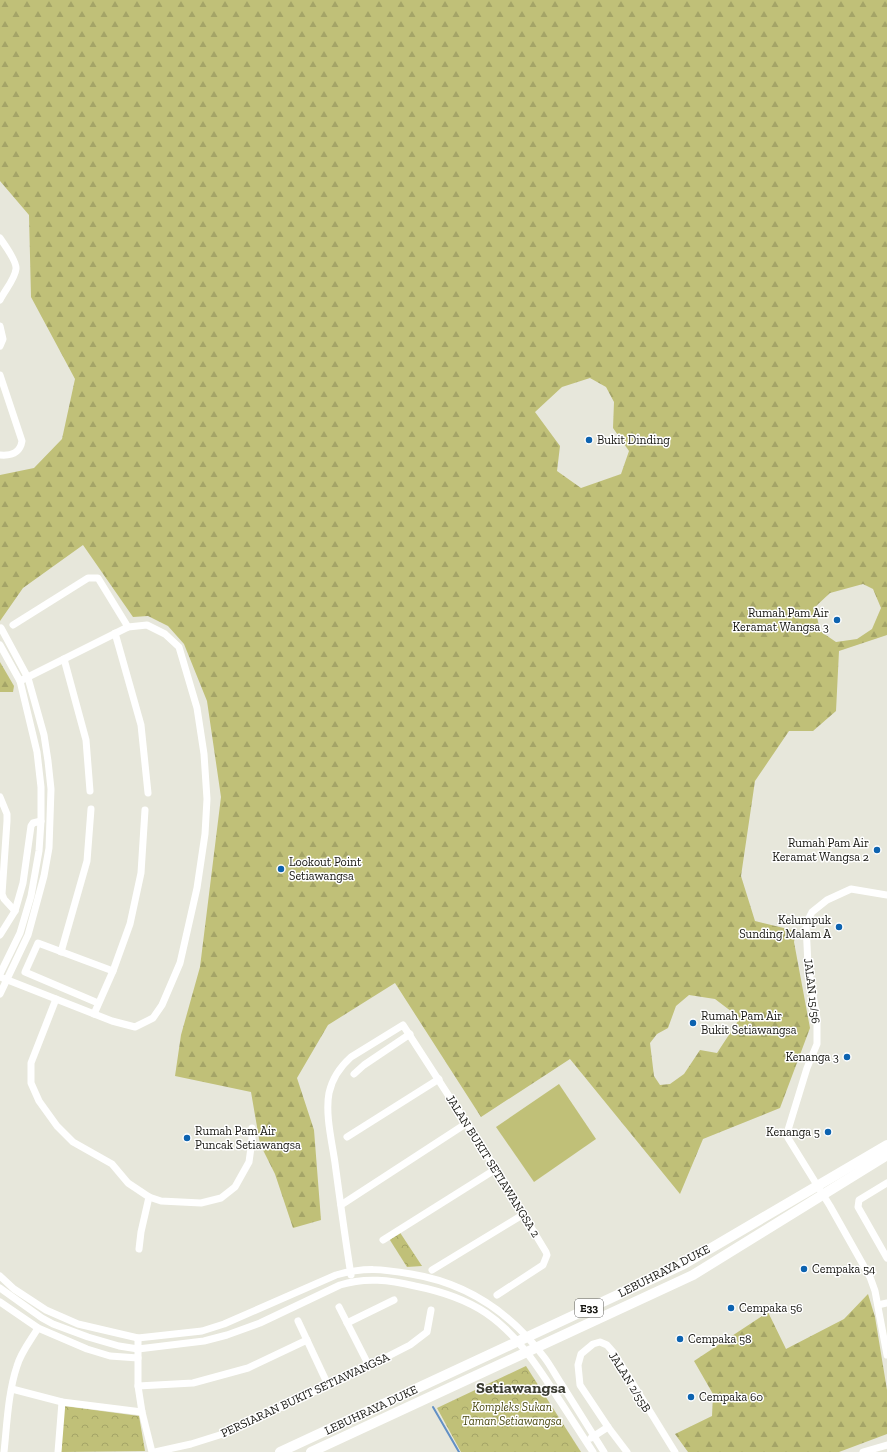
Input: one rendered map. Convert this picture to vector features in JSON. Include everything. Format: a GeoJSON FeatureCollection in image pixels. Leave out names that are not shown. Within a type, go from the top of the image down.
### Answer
{"type":"FeatureCollection","features":[{"type":"Feature","properties":{"kind":"highway","name":"LEBUHRAYA DUKE"},"geometry":{"type":"LineString","coordinates":[[280,1452],[684,1264],[887,1145]]}},
{"type":"Feature","properties":{"kind":"highway","name":"LEBUHRAYA DUKE"},"geometry":{"type":"LineString","coordinates":[[311,1452],[693,1275],[887,1155]]}},
{"type":"Feature","properties":{"kind":"street"},"geometry":{"type":"LineString","coordinates":[[0,238],[14,261],[16,268],[13,278],[0,300]]}},
{"type":"Feature","properties":{"kind":"street"},"geometry":{"type":"LineString","coordinates":[[0,326],[3,338],[0,346]]}},
{"type":"Feature","properties":{"kind":"street"},"geometry":{"type":"LineString","coordinates":[[0,375],[22,441],[18,451],[13,454],[0,455]]}},
{"type":"Feature","properties":{"kind":"street"},"geometry":{"type":"LineString","coordinates":[[13,625],[88,578],[98,578],[128,627]]}},
{"type":"Feature","properties":{"kind":"street"},"geometry":{"type":"LineString","coordinates":[[4,979],[112,1022],[135,1027],[153,1018],[162,1005],[180,963],[197,888],[205,834],[207,799],[204,754],[197,708],[179,647],[165,634],[147,625],[128,627],[20,681]]}},
{"type":"Feature","properties":{"kind":"street"},"geometry":{"type":"LineString","coordinates":[[0,629],[1,628],[28,678],[44,734],[51,789],[49,848],[44,876],[28,935],[4,979],[0,994]]}},
{"type":"Feature","properties":{"kind":"street"},"geometry":{"type":"LineString","coordinates":[[115,633],[141,725],[148,793]]}},
{"type":"Feature","properties":{"kind":"street"},"geometry":{"type":"LineString","coordinates":[[0,645],[20,681],[37,752],[41,787],[39,851],[31,896],[20,933],[0,974]]}},
{"type":"Feature","properties":{"kind":"street"},"geometry":{"type":"LineString","coordinates":[[64,659],[86,740],[90,791]]}},
{"type":"Feature","properties":{"kind":"street"},"geometry":{"type":"LineString","coordinates":[[0,797],[7,821],[2,894],[4,899],[15,910]]}},
{"type":"Feature","properties":{"kind":"street"},"geometry":{"type":"LineString","coordinates":[[61,952],[87,861],[91,810]]}},
{"type":"Feature","properties":{"kind":"street"},"geometry":{"type":"LineString","coordinates":[[94,1014],[96,1002],[130,924],[141,873],[145,810]]}},
{"type":"Feature","properties":{"kind":"street"},"geometry":{"type":"LineString","coordinates":[[0,936],[15,910],[23,884],[31,826],[41,821]]}},
{"type":"Feature","properties":{"kind":"street","name":"JALAN 15/56"},"geometry":{"type":"LineString","coordinates":[[887,895],[851,889],[826,900],[812,912],[806,924],[808,965],[817,1018],[817,1044],[807,1068],[788,1130],[788,1138],[830,1206],[870,1277],[875,1291],[887,1355]]}},
{"type":"Feature","properties":{"kind":"street"},"geometry":{"type":"LineString","coordinates":[[96,1002],[25,972],[38,943],[110,970]]}},
{"type":"Feature","properties":{"kind":"street"},"geometry":{"type":"LineString","coordinates":[[56,999],[31,1063],[31,1083],[39,1101],[56,1126],[73,1142],[112,1164],[128,1183],[149,1197],[161,1200],[201,1204],[221,1198],[235,1187],[249,1162],[252,1128]]}},
{"type":"Feature","properties":{"kind":"street","name":"JALAN BUKIT SETIAWANGSA 2"},"geometry":{"type":"LineString","coordinates":[[341,1205],[328,1107],[329,1092],[337,1074],[351,1057],[401,1025],[404,1026],[496,1169],[546,1252],[547,1255],[545,1264],[497,1295]]}},
{"type":"Feature","properties":{"kind":"street"},"geometry":{"type":"LineString","coordinates":[[354,1074],[364,1065],[410,1034]]}},
{"type":"Feature","properties":{"kind":"street"},"geometry":{"type":"LineString","coordinates":[[347,1138],[439,1079]]}},
{"type":"Feature","properties":{"kind":"street"},"geometry":{"type":"LineString","coordinates":[[352,1281],[341,1205],[467,1123]]}},
{"type":"Feature","properties":{"kind":"street"},"geometry":{"type":"LineString","coordinates":[[384,1240],[496,1169]]}},
{"type":"Feature","properties":{"kind":"street"},"geometry":{"type":"LineString","coordinates":[[887,1183],[859,1200],[858,1207],[887,1258]]}},
{"type":"Feature","properties":{"kind":"street"},"geometry":{"type":"LineString","coordinates":[[139,1249],[141,1232],[149,1197]]}},
{"type":"Feature","properties":{"kind":"street"},"geometry":{"type":"LineString","coordinates":[[432,1270],[524,1214]]}},
{"type":"Feature","properties":{"kind":"street"},"geometry":{"type":"LineString","coordinates":[[1,1282],[46,1310],[78,1324],[138,1338],[202,1331],[224,1324],[336,1275],[351,1271],[381,1269],[424,1276],[455,1285],[499,1310],[513,1323],[545,1358],[604,1452]]}},
{"type":"Feature","properties":{"kind":"street"},"geometry":{"type":"LineString","coordinates":[[1,1282],[42,1318],[53,1324],[88,1337],[119,1346],[138,1348],[204,1342],[227,1335],[260,1323],[340,1285],[352,1281],[390,1281],[453,1296],[486,1313],[505,1328],[536,1363],[592,1452]]}},
{"type":"Feature","properties":{"kind":"street"},"geometry":{"type":"LineString","coordinates":[[347,1323],[394,1300]]}},
{"type":"Feature","properties":{"kind":"street"},"geometry":{"type":"LineString","coordinates":[[0,1302],[42,1330],[87,1349],[110,1356],[138,1358]]}},
{"type":"Feature","properties":{"kind":"street"},"geometry":{"type":"LineString","coordinates":[[878,1305],[887,1303]]}},
{"type":"Feature","properties":{"kind":"street"},"geometry":{"type":"LineString","coordinates":[[339,1306],[370,1366]]}},
{"type":"Feature","properties":{"kind":"street","name":"PERSIARAN BUKIT SETIAWANGSA"},"geometry":{"type":"LineString","coordinates":[[155,1452],[191,1444],[226,1433],[370,1366],[410,1345],[427,1332],[431,1310]]}},
{"type":"Feature","properties":{"kind":"street"},"geometry":{"type":"LineString","coordinates":[[298,1321],[328,1385]]}},
{"type":"Feature","properties":{"kind":"street"},"geometry":{"type":"LineString","coordinates":[[4,1452],[12,1389],[17,1365],[23,1351],[42,1330]]}},
{"type":"Feature","properties":{"kind":"street"},"geometry":{"type":"LineString","coordinates":[[138,1338],[138,1386],[142,1412],[152,1452]]}},
{"type":"Feature","properties":{"kind":"street"},"geometry":{"type":"LineString","coordinates":[[138,1386],[193,1383],[248,1368],[307,1340]]}},
{"type":"Feature","properties":{"kind":"street","name":"JALAN 2/55B"},"geometry":{"type":"LineString","coordinates":[[627,1452],[580,1385],[578,1378],[578,1365],[581,1354],[593,1344],[600,1342],[606,1345],[614,1353],[675,1452]]}},
{"type":"Feature","properties":{"kind":"street"},"geometry":{"type":"LineString","coordinates":[[12,1389],[62,1402],[142,1412]]}},
{"type":"Feature","properties":{"kind":"street"},"geometry":{"type":"LineString","coordinates":[[58,1452],[62,1402]]}},
{"type":"Feature","properties":{"kind":"street"},"geometry":{"type":"LineString","coordinates":[[586,1441],[608,1427]]}},
{"type":"Feature","properties":{"kind":"street"},"geometry":{"type":"LineString","coordinates":[[862,1452],[887,1445],[886,1452]]}},
{"type":"Feature","properties":{"kind":"green space"},"geometry":{"type":"Polygon","coordinates":[[[0,0],[887,0],[887,635],[839,651],[836,711],[813,731],[789,731],[755,781],[741,876],[755,921],[796,931],[794,942],[810,1028],[780,1108],[703,1139],[680,1194],[570,1059],[481,1117],[395,983],[328,1025],[297,1078],[314,1130],[321,1220],[293,1228],[275,1174],[260,1144],[251,1092],[175,1076],[181,1035],[200,967],[221,797],[207,701],[184,644],[168,626],[148,616],[133,617],[83,545],[23,588],[0,621],[0,475],[34,468],[62,439],[75,379],[31,297],[29,215],[0,181],[0,0]],[[590,378],[562,387],[535,412],[560,446],[557,471],[581,488],[621,474],[629,451],[613,428],[614,402],[606,387],[590,378]],[[863,584],[830,593],[815,607],[820,631],[836,642],[857,639],[872,629],[881,608],[873,589],[863,584]],[[689,995],[676,1006],[668,1028],[657,1034],[650,1043],[654,1076],[660,1085],[670,1084],[684,1074],[700,1050],[717,1053],[740,1018],[715,999],[689,995]]]}},
{"type":"Feature","properties":{"kind":"green space"},"geometry":{"type":"Polygon","coordinates":[[[0,662],[14,686],[13,692],[0,692],[0,662]]]}},
{"type":"Feature","properties":{"kind":"green space"},"geometry":{"type":"Polygon","coordinates":[[[559,1084],[596,1139],[534,1182],[496,1127],[559,1084]]]}},
{"type":"Feature","properties":{"kind":"green space"},"geometry":{"type":"Polygon","coordinates":[[[399,1231],[422,1266],[407,1267],[388,1237],[399,1231]]]}},
{"type":"Feature","properties":{"kind":"green space"},"geometry":{"type":"Polygon","coordinates":[[[868,1294],[875,1317],[887,1390],[887,1434],[839,1452],[688,1452],[675,1434],[712,1416],[713,1394],[694,1361],[768,1312],[786,1349],[844,1319],[868,1294]]]}},
{"type":"Feature","properties":{"kind":"green space","name":"Kompleks Sukan Taman Setiawangsa"},"geometry":{"type":"Polygon","coordinates":[[[526,1366],[581,1452],[461,1452],[437,1408],[526,1366]]]}},
{"type":"Feature","properties":{"kind":"green space"},"geometry":{"type":"Polygon","coordinates":[[[64,1406],[139,1416],[145,1451],[61,1452],[64,1406]]]}},
{"type":"Feature","properties":{"kind":"waterway"},"geometry":{"type":"LineString","coordinates":[[433,1407],[459,1452]]}},
{"type":"Feature","properties":{"kind":"place","name":"Bukit Dinding"},"geometry":{"type":"Point","coordinates":[589,440]}},
{"type":"Feature","properties":{"kind":"place","name":"Rumah Pam Air Keramat Wangsa 3"},"geometry":{"type":"Point","coordinates":[837,620]}},
{"type":"Feature","properties":{"kind":"place","name":"Rumah Pam Air Keramat Wangsa 2"},"geometry":{"type":"Point","coordinates":[877,850]}},
{"type":"Feature","properties":{"kind":"place","name":"Lookout Point Setiawangsa"},"geometry":{"type":"Point","coordinates":[281,869]}},
{"type":"Feature","properties":{"kind":"place","name":"Kelumpuk Sunding Malam A"},"geometry":{"type":"Point","coordinates":[839,927]}},
{"type":"Feature","properties":{"kind":"place","name":"Rumah Pam Air Bukit Setiawangsa"},"geometry":{"type":"Point","coordinates":[693,1023]}},
{"type":"Feature","properties":{"kind":"place","name":"Kenanga 3"},"geometry":{"type":"Point","coordinates":[847,1057]}},
{"type":"Feature","properties":{"kind":"place","name":"Kenanga 5"},"geometry":{"type":"Point","coordinates":[828,1132]}},
{"type":"Feature","properties":{"kind":"place","name":"Rumah Pam Air Puncak Setiawangsa"},"geometry":{"type":"Point","coordinates":[187,1138]}},
{"type":"Feature","properties":{"kind":"place","name":"Cempaka 54"},"geometry":{"type":"Point","coordinates":[804,1269]}},
{"type":"Feature","properties":{"kind":"place","name":"Cempaka 56"},"geometry":{"type":"Point","coordinates":[731,1308]}},
{"type":"Feature","properties":{"kind":"place","name":"Cempaka 58"},"geometry":{"type":"Point","coordinates":[680,1339]}},
{"type":"Feature","properties":{"kind":"place","name":"Cempaka 60"},"geometry":{"type":"Point","coordinates":[691,1397]}},
{"type":"Feature","properties":{"kind":"district","name":"Setiawangsa"},"geometry":{"type":"Point","coordinates":[521,1387]}}]}
